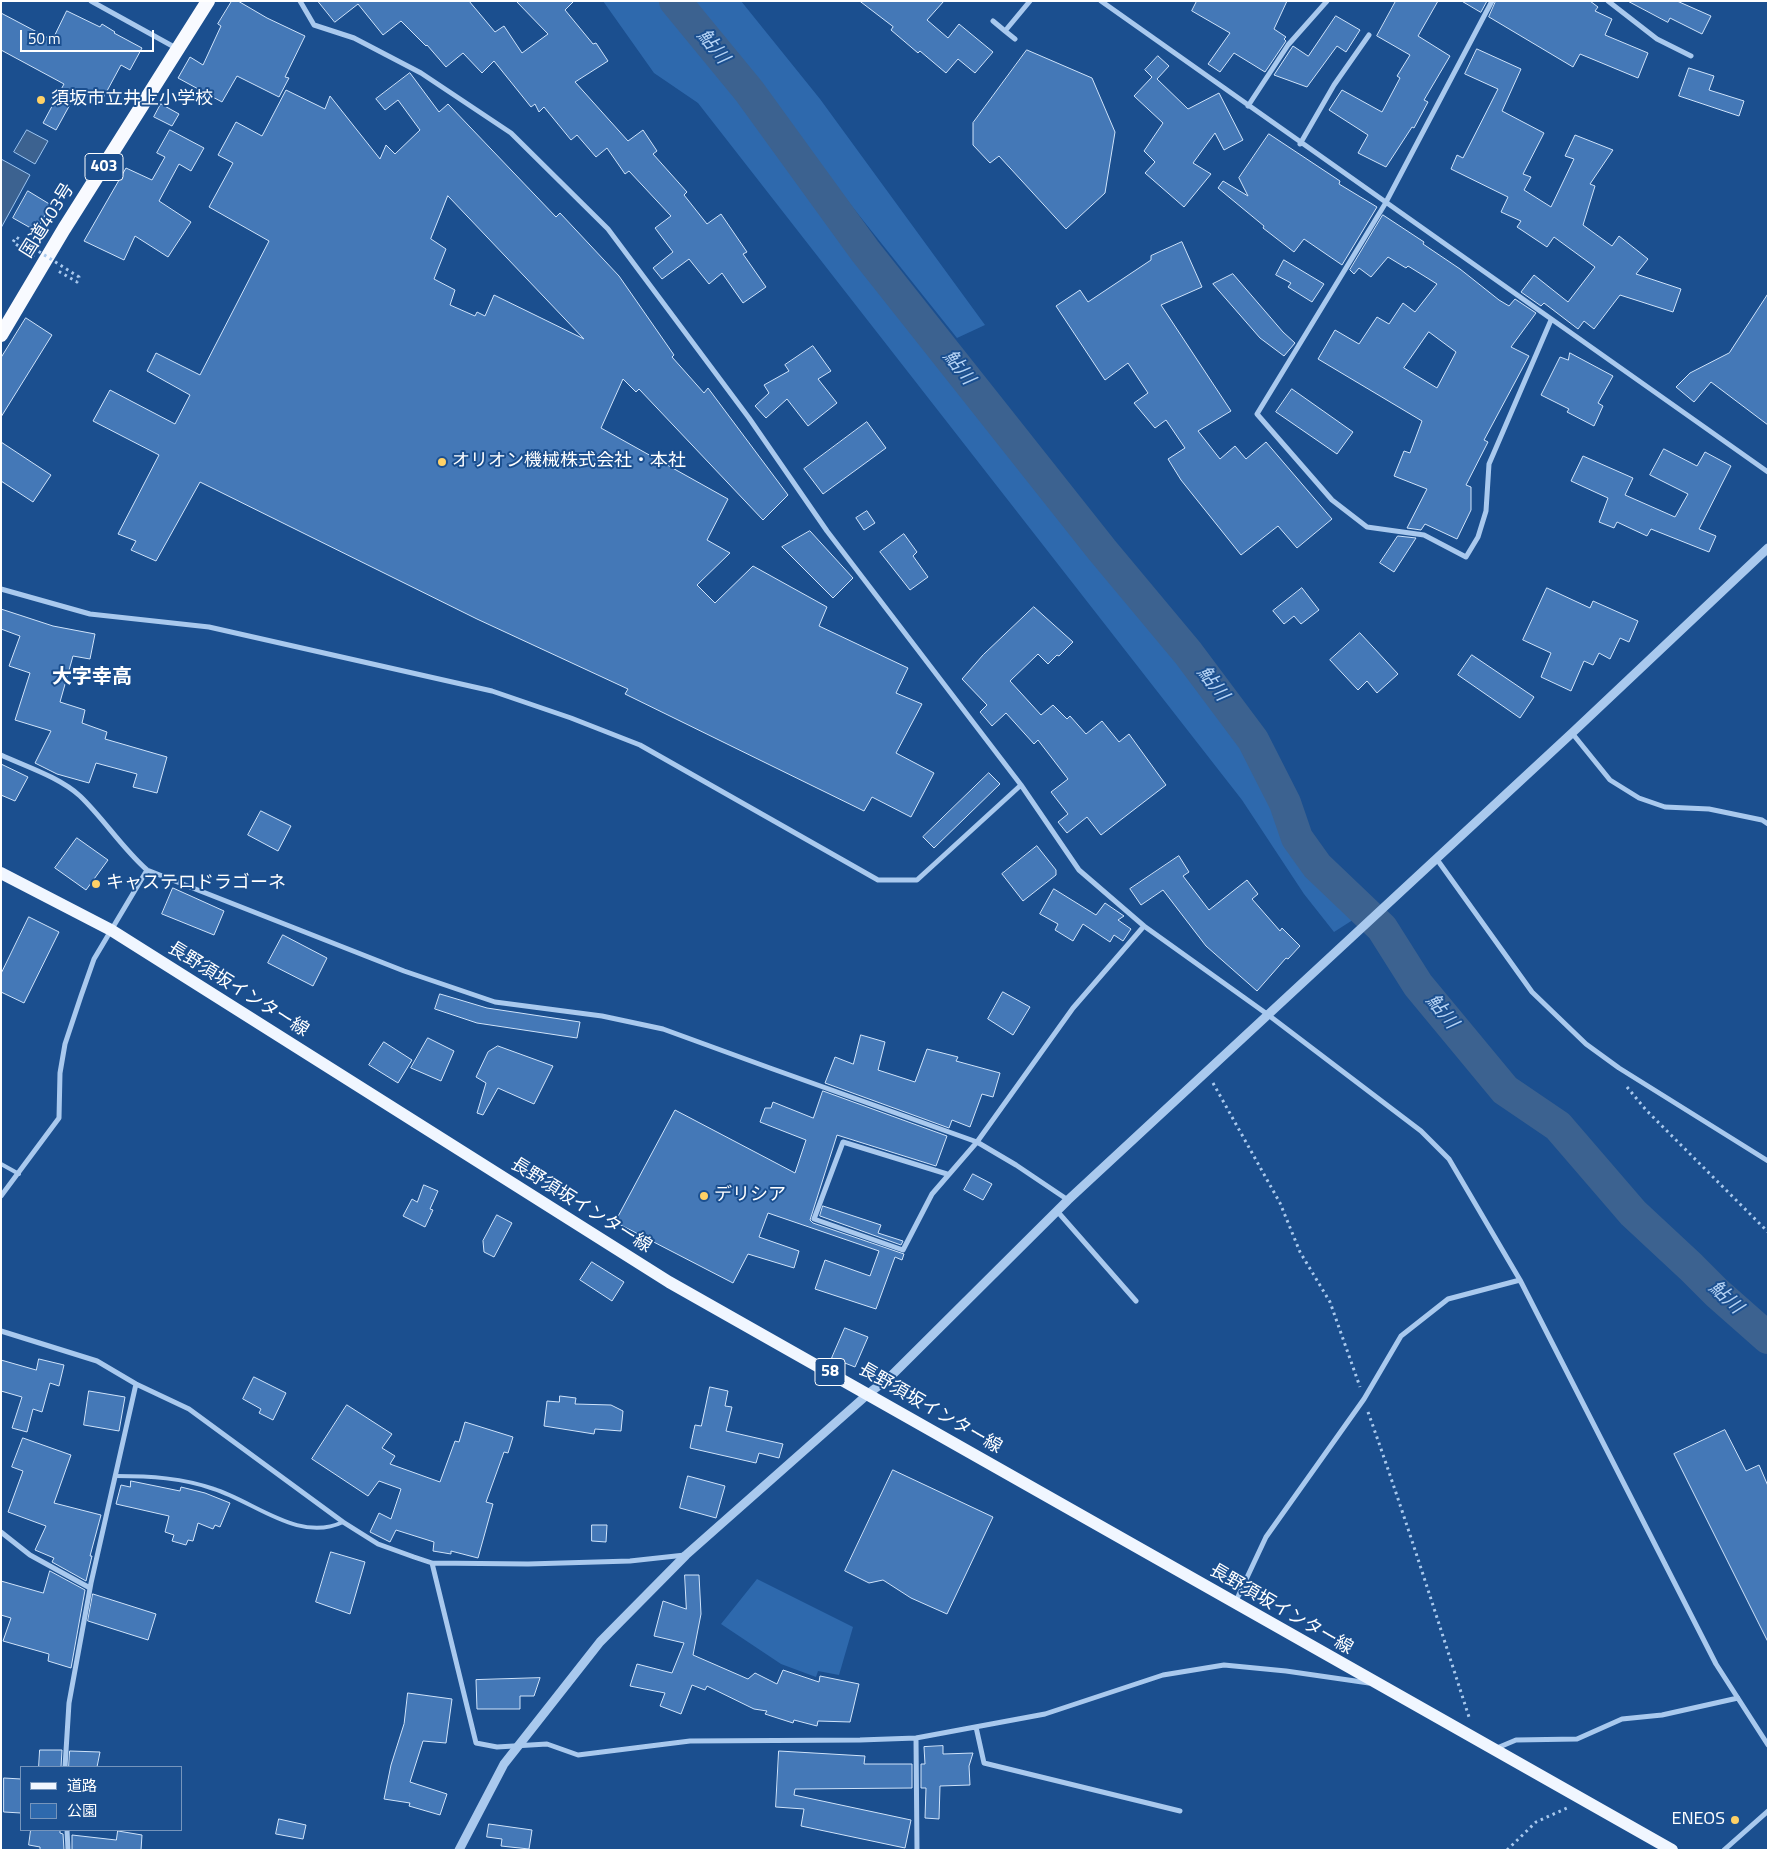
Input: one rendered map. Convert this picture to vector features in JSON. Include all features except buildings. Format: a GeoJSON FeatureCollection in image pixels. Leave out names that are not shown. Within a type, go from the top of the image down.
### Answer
{"type":"FeatureCollection","features":[{"type":"Feature","properties":{"kind":"highway","name":"国道403号"},"geometry":{"type":"LineString","coordinates":[[1,335],[64,229],[208,1]]}},
{"type":"Feature","properties":{"kind":"main road","name":"長野須坂インター線"},"geometry":{"type":"LineString","coordinates":[[1,873],[111,930],[669,1282],[1377,1685],[1672,1850]]}},
{"type":"Feature","properties":{"kind":"street"},"geometry":{"type":"LineString","coordinates":[[91,1],[179,49]]}},
{"type":"Feature","properties":{"kind":"street"},"geometry":{"type":"LineString","coordinates":[[300,1],[314,25],[354,38],[421,73],[511,134],[608,229],[749,418],[827,531],[1021,785],[1080,870],[1144,926],[1267,1014],[1421,1131],[1449,1159],[1520,1280],[1716,1664],[1768,1745]]}},
{"type":"Feature","properties":{"kind":"street"},"geometry":{"type":"LineString","coordinates":[[1006,31],[1030,1]]}},
{"type":"Feature","properties":{"kind":"street"},"geometry":{"type":"LineString","coordinates":[[1101,1],[1300,144],[1768,472]]}},
{"type":"Feature","properties":{"kind":"street"},"geometry":{"type":"LineString","coordinates":[[1248,106],[1288,45],[1327,1]]}},
{"type":"Feature","properties":{"kind":"street"},"geometry":{"type":"LineString","coordinates":[[1492,1],[1385,204],[1256,414],[1332,500],[1367,527],[1424,535],[1466,557],[1478,537],[1486,511],[1489,464],[1551,320]]}},
{"type":"Feature","properties":{"kind":"street"},"geometry":{"type":"LineString","coordinates":[[1608,1],[1657,39],[1690,56]]}},
{"type":"Feature","properties":{"kind":"street"},"geometry":{"type":"LineString","coordinates":[[993,21],[1015,39]]}},
{"type":"Feature","properties":{"kind":"street"},"geometry":{"type":"LineString","coordinates":[[1300,144],[1334,86],[1369,36]]}},
{"type":"Feature","properties":{"kind":"street"},"geometry":{"type":"LineString","coordinates":[[459,1850],[504,1764],[600,1642],[686,1555],[868,1394],[891,1376],[1068,1200],[1572,733],[1768,548]]}},
{"type":"Feature","properties":{"kind":"street"},"geometry":{"type":"LineString","coordinates":[[1,589],[90,614],[209,627],[492,691],[640,744],[878,880],[917,880],[1021,785]]}},
{"type":"Feature","properties":{"kind":"street"},"geometry":{"type":"LineString","coordinates":[[1572,733],[1610,780],[1639,798],[1665,807],[1709,809],[1762,820],[1768,824]]}},
{"type":"Feature","properties":{"kind":"street"},"geometry":{"type":"LineString","coordinates":[[1,755],[65,785],[80,796],[129,854],[147,870],[404,971],[495,1002],[602,1016],[663,1029],[977,1142],[1016,1165],[1068,1200]]}},
{"type":"Feature","properties":{"kind":"street"},"geometry":{"type":"LineString","coordinates":[[1436,858],[1532,992],[1586,1044],[1619,1068],[1768,1161]]}},
{"type":"Feature","properties":{"kind":"street"},"geometry":{"type":"LineString","coordinates":[[1,1196],[59,1118],[60,1074],[65,1044],[94,960],[147,870]]}},
{"type":"Feature","properties":{"kind":"street"},"geometry":{"type":"LineString","coordinates":[[947,1174],[843,1142],[814,1219],[903,1250],[932,1194],[947,1174],[977,1142],[1073,1008],[1144,926]]}},
{"type":"Feature","properties":{"kind":"street"},"geometry":{"type":"LineString","coordinates":[[1057,1212],[1136,1301]]}},
{"type":"Feature","properties":{"kind":"street"},"geometry":{"type":"LineString","coordinates":[[1235,1604],[1266,1537],[1364,1399],[1401,1336],[1448,1299],[1520,1280]]}},
{"type":"Feature","properties":{"kind":"street"},"geometry":{"type":"LineString","coordinates":[[1,1331],[97,1361],[136,1384],[190,1409],[343,1522],[378,1544],[432,1563],[620,1561],[686,1555]]}},
{"type":"Feature","properties":{"kind":"street"},"geometry":{"type":"LineString","coordinates":[[65,1766],[69,1703],[90,1588],[136,1384]]}},
{"type":"Feature","properties":{"kind":"street"},"geometry":{"type":"LineString","coordinates":[[1,1532],[30,1555],[90,1588]]}},
{"type":"Feature","properties":{"kind":"street"},"geometry":{"type":"LineString","coordinates":[[432,1563],[476,1743],[497,1747],[547,1744],[578,1755],[690,1741],[916,1738],[1045,1714],[1163,1675],[1224,1665],[1286,1671],[1377,1685]]}},
{"type":"Feature","properties":{"kind":"street"},"geometry":{"type":"LineString","coordinates":[[1493,1749],[1516,1740],[1577,1739],[1622,1719],[1662,1715],[1738,1698]]}},
{"type":"Feature","properties":{"kind":"street"},"geometry":{"type":"LineString","coordinates":[[976,1728],[984,1763],[1180,1811]]}},
{"type":"Feature","properties":{"kind":"street"},"geometry":{"type":"LineString","coordinates":[[916,1738],[917,1850]]}},
{"type":"Feature","properties":{"kind":"street"},"geometry":{"type":"LineString","coordinates":[[1724,1850],[1768,1811]]}},
{"type":"Feature","properties":{"kind":"street"},"geometry":{"type":"LineString","coordinates":[[67,1831],[68,1850]]}},
{"type":"Feature","properties":{"kind":"lane"},"geometry":{"type":"LineString","coordinates":[[1,1164],[19,1174]]}},
{"type":"Feature","properties":{"kind":"lane"},"geometry":{"type":"LineString","coordinates":[[116,1476],[149,1476],[216,1489],[294,1525],[330,1528],[343,1522]]}},
{"type":"Feature","properties":{"kind":"path"},"geometry":{"type":"LineString","coordinates":[[34,257],[13,242],[16,237],[79,277],[77,282],[58,271]]}},
{"type":"Feature","properties":{"kind":"path"},"geometry":{"type":"LineString","coordinates":[[1207,1071],[1280,1203],[1300,1252],[1330,1302],[1413,1539],[1420,1567],[1469,1717]]}},
{"type":"Feature","properties":{"kind":"path"},"geometry":{"type":"LineString","coordinates":[[1623,1083],[1646,1110],[1768,1232]]}},
{"type":"Feature","properties":{"kind":"path"},"geometry":{"type":"LineString","coordinates":[[1507,1850],[1536,1822],[1583,1800]]}},
{"type":"Feature","properties":{"kind":"green space"},"geometry":{"type":"Polygon","coordinates":[[[603,1],[667,2],[735,87],[963,390],[1251,750],[1284,819],[1294,854],[1359,916],[1334,932],[1304,894],[1242,800],[698,103],[654,73],[603,1]]]}},
{"type":"Feature","properties":{"kind":"green space"},"geometry":{"type":"Polygon","coordinates":[[[688,1],[741,1],[820,99],[985,325],[957,338],[688,1]]]}},
{"type":"Feature","properties":{"kind":"green space"},"geometry":{"type":"Polygon","coordinates":[[[757,1579],[853,1627],[839,1675],[818,1671],[816,1677],[781,1664],[721,1624],[757,1579]]]}},
{"type":"Feature","properties":{"kind":"shaded area"},"geometry":{"type":"Polygon","coordinates":[[[27,130],[48,141],[35,164],[14,152],[27,130]]]}},
{"type":"Feature","properties":{"kind":"shaded area"},"geometry":{"type":"Polygon","coordinates":[[[1,159],[30,175],[1,228],[1,159]]]}},
{"type":"Feature","properties":{"kind":"waterway","name":"鮎川"},"geometry":{"type":"LineString","coordinates":[[675,1],[749,91],[865,251],[1102,550],[1188,653],[1253,740],[1285,803],[1297,838],[1317,866],[1382,928],[1418,985],[1505,1090],[1558,1126],[1633,1213],[1717,1293],[1768,1338]]}},
{"type":"Feature","properties":{"kind":"place","name":"須坂市立井上小学校"},"geometry":{"type":"Point","coordinates":[41,100]}},
{"type":"Feature","properties":{"kind":"place","name":"オリオン機械株式会社・本社"},"geometry":{"type":"Point","coordinates":[442,462]}},
{"type":"Feature","properties":{"kind":"place","name":"キャステロドラゴーネ"},"geometry":{"type":"Point","coordinates":[96,884]}},
{"type":"Feature","properties":{"kind":"place","name":"デリシア"},"geometry":{"type":"Point","coordinates":[704,1196]}},
{"type":"Feature","properties":{"kind":"place","name":"ENEOS"},"geometry":{"type":"Point","coordinates":[1735,1820]}},
{"type":"Feature","properties":{"kind":"district","name":"大字幸高"},"geometry":{"type":"Point","coordinates":[92,678]}}]}
